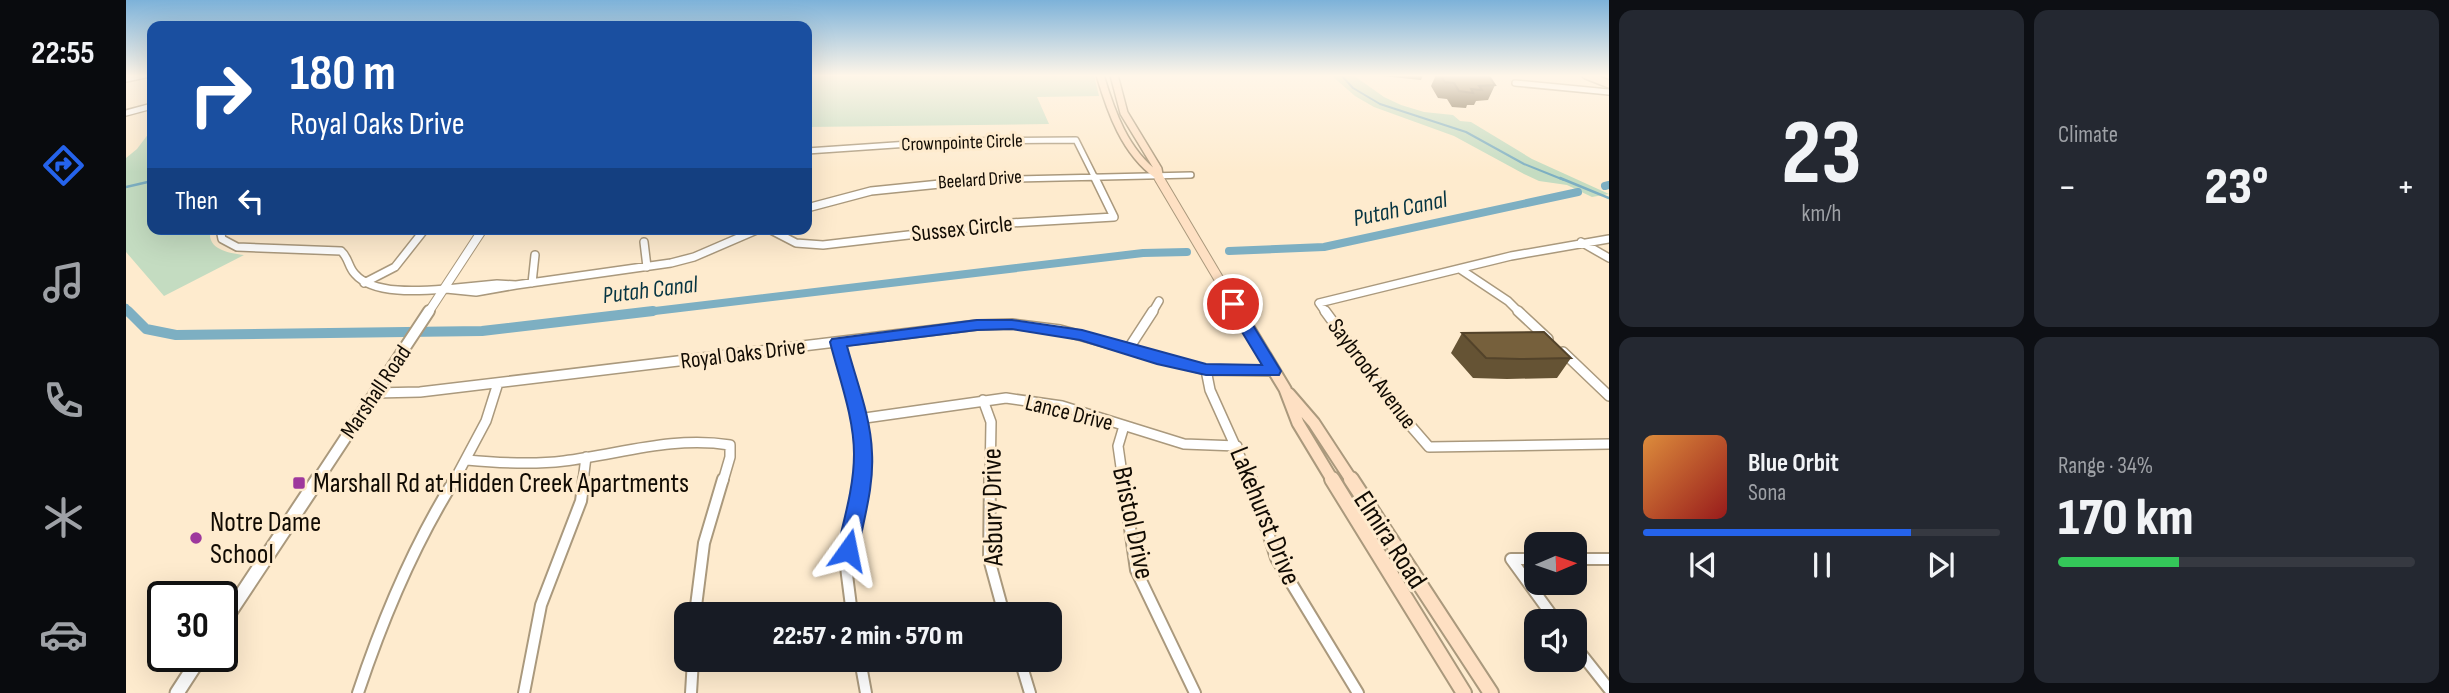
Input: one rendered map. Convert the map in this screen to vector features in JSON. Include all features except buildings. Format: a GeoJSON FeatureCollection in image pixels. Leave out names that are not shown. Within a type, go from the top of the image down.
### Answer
{"type":"FeatureCollection","features":[{"type":"Feature","properties":{"kind":"main road","name":"Elmira Road"},"geometry":{"type":"LineString","coordinates":[[1111,107],[1145,169],[1157,176],[1285,390],[1314,423],[1491,693]]}},
{"type":"Feature","properties":{"kind":"main road","name":"Elmira Road"},"geometry":{"type":"LineString","coordinates":[[1120,107],[1158,169],[1157,176]]}},
{"type":"Feature","properties":{"kind":"main road","name":"Elmira Road"},"geometry":{"type":"LineString","coordinates":[[1285,390],[1298,423],[1464,693]]}},
{"type":"Feature","properties":{"kind":"street"},"geometry":{"type":"LineString","coordinates":[[126,113],[147,107]]}},
{"type":"Feature","properties":{"kind":"street","name":"Crownpointe Circle"},"geometry":{"type":"LineString","coordinates":[[812,151],[965,141],[1076,140],[1096,176]]}},
{"type":"Feature","properties":{"kind":"street","name":"Beelard Drive"},"geometry":{"type":"LineString","coordinates":[[812,207],[854,194],[939,182],[1013,177],[1191,175]]}},
{"type":"Feature","properties":{"kind":"street","name":"Sussex Circle"},"geometry":{"type":"LineString","coordinates":[[781,235],[796,243],[823,245],[1011,223],[1114,217],[1096,176]]}},
{"type":"Feature","properties":{"kind":"street"},"geometry":{"type":"LineString","coordinates":[[221,235],[222,239],[237,247],[341,251],[348,257],[354,274],[364,283],[391,290],[445,289],[476,292],[647,267],[694,257],[746,235]]}},
{"type":"Feature","properties":{"kind":"street"},"geometry":{"type":"LineString","coordinates":[[364,283],[395,267],[420,235]]}},
{"type":"Feature","properties":{"kind":"street","name":"Marshall Road"},"geometry":{"type":"LineString","coordinates":[[238,600],[479,235]]}},
{"type":"Feature","properties":{"kind":"street","name":"Saybrook Avenue"},"geometry":{"type":"LineString","coordinates":[[1609,239],[1581,242],[1319,303],[1403,417],[1429,447],[1609,444]]}},
{"type":"Feature","properties":{"kind":"street"},"geometry":{"type":"LineString","coordinates":[[644,242],[647,267]]}},
{"type":"Feature","properties":{"kind":"street"},"geometry":{"type":"LineString","coordinates":[[1581,242],[1609,257]]}},
{"type":"Feature","properties":{"kind":"street"},"geometry":{"type":"LineString","coordinates":[[532,283],[535,255]]}},
{"type":"Feature","properties":{"kind":"street"},"geometry":{"type":"LineString","coordinates":[[1460,269],[1508,301],[1609,396]]}},
{"type":"Feature","properties":{"kind":"street"},"geometry":{"type":"LineString","coordinates":[[1129,348],[1159,301]]}},
{"type":"Feature","properties":{"kind":"street","name":"Royal Oaks Drive"},"geometry":{"type":"LineString","coordinates":[[375,393],[420,392],[977,325],[1012,324],[1060,330],[1206,370],[1273,371]]}},
{"type":"Feature","properties":{"kind":"street"},"geometry":{"type":"LineString","coordinates":[[838,342],[858,419],[863,452],[862,483],[846,567],[850,602]]}},
{"type":"Feature","properties":{"kind":"street","name":"Lakehurst Drive"},"geometry":{"type":"LineString","coordinates":[[1206,370],[1210,390],[1251,480],[1276,558],[1358,693]]}},
{"type":"Feature","properties":{"kind":"street"},"geometry":{"type":"LineString","coordinates":[[358,693],[389,605],[426,528],[489,418],[498,383]]}},
{"type":"Feature","properties":{"kind":"street","name":"Lance Drive"},"geometry":{"type":"LineString","coordinates":[[858,419],[1006,398],[1062,406],[1184,444],[1237,446]]}},
{"type":"Feature","properties":{"kind":"street","name":"Asbury Drive"},"geometry":{"type":"LineString","coordinates":[[983,400],[991,422],[989,559],[1001,602]]}},
{"type":"Feature","properties":{"kind":"street","name":"Bristol Drive"},"geometry":{"type":"LineString","coordinates":[[1124,426],[1118,446],[1136,570],[1195,693]]}},
{"type":"Feature","properties":{"kind":"street"},"geometry":{"type":"LineString","coordinates":[[467,460],[521,465],[586,457],[652,443],[716,442],[730,445],[730,457],[704,543],[697,602]]}},
{"type":"Feature","properties":{"kind":"street"},"geometry":{"type":"LineString","coordinates":[[524,693],[541,604],[581,501],[586,457]]}},
{"type":"Feature","properties":{"kind":"street"},"geometry":{"type":"LineString","coordinates":[[1524,559],[1511,559],[1524,577]]}},
{"type":"Feature","properties":{"kind":"street"},"geometry":{"type":"LineString","coordinates":[[1587,559],[1609,559]]}},
{"type":"Feature","properties":{"kind":"street"},"geometry":{"type":"LineString","coordinates":[[1587,661],[1609,688]]}},
{"type":"Feature","properties":{"kind":"street"},"geometry":{"type":"LineString","coordinates":[[177,693],[191,672]]}},
{"type":"Feature","properties":{"kind":"street"},"geometry":{"type":"LineString","coordinates":[[691,693],[692,672]]}},
{"type":"Feature","properties":{"kind":"street"},"geometry":{"type":"LineString","coordinates":[[862,672],[866,693]]}},
{"type":"Feature","properties":{"kind":"street"},"geometry":{"type":"LineString","coordinates":[[1024,672],[1030,693]]}},
{"type":"Feature","properties":{"kind":"green space"},"geometry":{"type":"Polygon","coordinates":[[[812,107],[1042,107],[1049,124],[812,127],[812,107]]]}},
{"type":"Feature","properties":{"kind":"green space"},"geometry":{"type":"Polygon","coordinates":[[[1375,107],[1409,107],[1453,115],[1460,121],[1471,122],[1532,159],[1609,194],[1592,197],[1567,185],[1539,181],[1454,136],[1375,107]]]}},
{"type":"Feature","properties":{"kind":"green space"},"geometry":{"type":"Polygon","coordinates":[[[147,136],[147,235],[210,235],[220,249],[244,255],[164,296],[126,252],[126,158],[147,136]]]}},
{"type":"Feature","properties":{"kind":"waterway"},"geometry":{"type":"LineString","coordinates":[[1390,107],[1466,132],[1524,164],[1564,180]]}},
{"type":"Feature","properties":{"kind":"waterway","name":"Putah Canal"},"geometry":{"type":"LineString","coordinates":[[1560,178],[1609,198]]}},
{"type":"Feature","properties":{"kind":"waterway"},"geometry":{"type":"LineString","coordinates":[[126,187],[147,182]]}},
{"type":"Feature","properties":{"kind":"waterway","name":"Putah Canal"},"geometry":{"type":"LineString","coordinates":[[1605,186],[1609,185]]}},
{"type":"Feature","properties":{"kind":"waterway","name":"Putah Canal"},"geometry":{"type":"LineString","coordinates":[[1229,251],[1324,247],[1578,192]]}},
{"type":"Feature","properties":{"kind":"waterway","name":"Putah Canal"},"geometry":{"type":"LineString","coordinates":[[638,313],[1143,253],[1187,252]]}},
{"type":"Feature","properties":{"kind":"waterway","name":"Putah Canal"},"geometry":{"type":"LineString","coordinates":[[126,308],[129,313]]}},
{"type":"Feature","properties":{"kind":"waterway","name":"Putah Canal"},"geometry":{"type":"LineString","coordinates":[[128,311],[146,329],[176,335],[482,331],[653,311]]}},
{"type":"Feature","properties":{"kind":"place","name":"Marshall Rd at Hidden Creek Apartments"},"geometry":{"type":"Point","coordinates":[299,483]}},
{"type":"Feature","properties":{"kind":"place","name":"Notre Dame School"},"geometry":{"type":"Point","coordinates":[196,538]}},
{"type":"Feature","properties":{"kind":"route"},"geometry":{"type":"LineString","coordinates":[[848,550],[862,483],[863,452],[858,419],[838,342],[977,325],[1012,324],[1082,335],[1206,370],[1273,371],[1233,304]]}}]}
